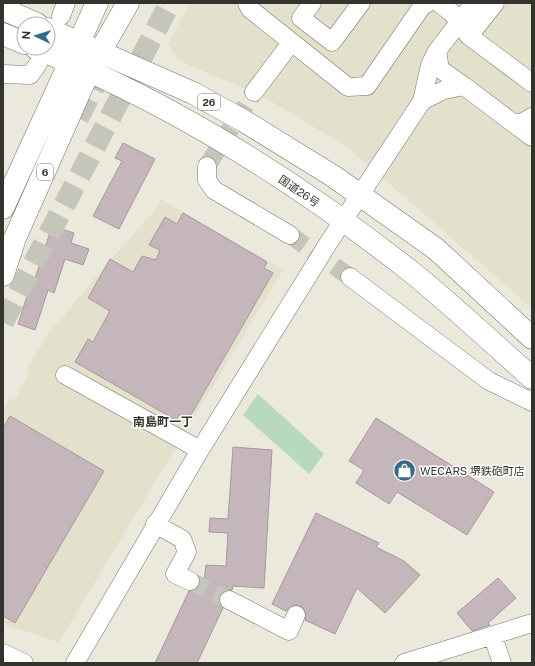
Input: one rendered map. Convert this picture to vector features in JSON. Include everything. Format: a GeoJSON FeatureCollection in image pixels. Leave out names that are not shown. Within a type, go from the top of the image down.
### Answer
{"type":"FeatureCollection","features":[{"type":"Feature","properties":{"kind":"highway"},"geometry":{"type":"LineString","coordinates":[[70,61],[97,3]]}},
{"type":"Feature","properties":{"kind":"highway"},"geometry":{"type":"LineString","coordinates":[[89,71],[128,3]]}},
{"type":"Feature","properties":{"kind":"highway"},"geometry":{"type":"LineString","coordinates":[[3,9],[19,16]]}},
{"type":"Feature","properties":{"kind":"highway","name":"26"},"geometry":{"type":"LineString","coordinates":[[58,16],[79,41],[193,93],[244,121],[361,194],[436,250],[532,338]]}},
{"type":"Feature","properties":{"kind":"highway","name":"国道26号"},"geometry":{"type":"LineString","coordinates":[[37,56],[70,61],[170,112],[254,161],[343,221],[414,275],[532,378]]}},
{"type":"Feature","properties":{"kind":"highway","name":"6"},"geometry":{"type":"LineString","coordinates":[[3,208],[70,61]]}},
{"type":"Feature","properties":{"kind":"highway","name":"6"},"geometry":{"type":"LineString","coordinates":[[3,275],[15,238],[89,71]]}},
{"type":"Feature","properties":{"kind":"street"},"geometry":{"type":"LineString","coordinates":[[247,3],[250,9],[291,43],[348,86],[367,86],[423,6],[428,3]]}},
{"type":"Feature","properties":{"kind":"street"},"geometry":{"type":"LineString","coordinates":[[312,3],[301,18],[332,42],[362,3]]}},
{"type":"Feature","properties":{"kind":"street"},"geometry":{"type":"LineString","coordinates":[[439,3],[452,13],[464,29],[532,83]]}},
{"type":"Feature","properties":{"kind":"street"},"geometry":{"type":"LineString","coordinates":[[464,29],[474,3]]}},
{"type":"Feature","properties":{"kind":"street"},"geometry":{"type":"LineString","coordinates":[[76,663],[200,450],[343,221],[422,101],[430,65],[437,51],[495,3]]}},
{"type":"Feature","properties":{"kind":"street"},"geometry":{"type":"LineString","coordinates":[[254,92],[291,43]]}},
{"type":"Feature","properties":{"kind":"street"},"geometry":{"type":"LineString","coordinates":[[437,51],[440,69],[532,136]]}},
{"type":"Feature","properties":{"kind":"street"},"geometry":{"type":"LineString","coordinates":[[3,74],[30,75],[37,56]]}},
{"type":"Feature","properties":{"kind":"street"},"geometry":{"type":"LineString","coordinates":[[422,101],[444,90],[464,86]]}},
{"type":"Feature","properties":{"kind":"street"},"geometry":{"type":"LineString","coordinates":[[513,123],[522,123],[532,117]]}},
{"type":"Feature","properties":{"kind":"street"},"geometry":{"type":"LineString","coordinates":[[207,166],[207,180],[214,190],[290,235]]}},
{"type":"Feature","properties":{"kind":"street"},"geometry":{"type":"LineString","coordinates":[[350,278],[489,381],[532,402]]}},
{"type":"Feature","properties":{"kind":"street"},"geometry":{"type":"LineString","coordinates":[[65,375],[92,381],[200,450]]}},
{"type":"Feature","properties":{"kind":"street"},"geometry":{"type":"LineString","coordinates":[[156,524],[182,539],[187,552],[175,574],[190,582]]}},
{"type":"Feature","properties":{"kind":"street"},"geometry":{"type":"LineString","coordinates":[[229,600],[289,631],[296,615]]}},
{"type":"Feature","properties":{"kind":"street"},"geometry":{"type":"LineString","coordinates":[[404,663],[532,623]]}},
{"type":"Feature","properties":{"kind":"street"},"geometry":{"type":"LineString","coordinates":[[493,636],[502,663]]}},
{"type":"Feature","properties":{"kind":"street"},"geometry":{"type":"LineString","coordinates":[[3,653],[24,663]]}},
{"type":"Feature","properties":{"kind":"shaded area"},"geometry":{"type":"Polygon","coordinates":[[[190,3],[532,3],[532,308],[347,147],[262,96],[179,61],[168,44],[190,3]]]}},
{"type":"Feature","properties":{"kind":"shaded area"},"geometry":{"type":"Polygon","coordinates":[[[161,199],[283,270],[59,642],[3,624],[3,411],[10,398],[15,400],[30,370],[27,368],[50,332],[110,260],[152,214],[161,199]]]}},
{"type":"Feature","properties":{"kind":"green space"},"geometry":{"type":"Polygon","coordinates":[[[258,394],[324,454],[309,474],[243,415],[258,394]]]}},
{"type":"Feature","properties":{"kind":"building"},"geometry":{"type":"Polygon","coordinates":[[[123,143],[155,159],[119,229],[93,216],[122,161],[115,158],[123,143]]]}},
{"type":"Feature","properties":{"kind":"building"},"geometry":{"type":"Polygon","coordinates":[[[183,213],[267,262],[264,268],[273,273],[188,420],[179,415],[176,420],[75,362],[88,339],[93,342],[110,311],[88,298],[110,259],[133,272],[142,256],[156,260],[160,250],[149,245],[165,217],[177,224],[183,213]]]}},
{"type":"Feature","properties":{"kind":"building"},"geometry":{"type":"Polygon","coordinates":[[[52,226],[74,233],[71,243],[89,249],[83,265],[65,259],[54,293],[48,290],[35,330],[18,324],[30,287],[32,288],[52,226]]]}},
{"type":"Feature","properties":{"kind":"building"},"geometry":{"type":"Polygon","coordinates":[[[10,416],[104,471],[15,623],[3,616],[3,428],[10,416]]]}},
{"type":"Feature","properties":{"kind":"building"},"geometry":{"type":"Polygon","coordinates":[[[376,418],[494,492],[467,535],[397,492],[389,504],[356,483],[364,470],[349,461],[376,418]]]}},
{"type":"Feature","properties":{"kind":"building"},"geometry":{"type":"Polygon","coordinates":[[[233,447],[272,450],[264,588],[233,586],[232,590],[224,591],[220,595],[219,601],[223,608],[197,663],[155,663],[189,591],[196,589],[200,580],[204,582],[206,565],[226,566],[228,533],[209,532],[210,518],[228,519],[233,447]]]}},
{"type":"Feature","properties":{"kind":"building"},"geometry":{"type":"Polygon","coordinates":[[[316,513],[379,543],[376,547],[404,561],[420,575],[385,613],[357,588],[335,634],[305,620],[306,613],[301,606],[294,605],[286,611],[272,604],[316,513]]]}},
{"type":"Feature","properties":{"kind":"building"},"geometry":{"type":"Polygon","coordinates":[[[498,578],[516,598],[488,623],[490,625],[472,631],[457,613],[498,578]]]}},
{"type":"Feature","properties":{"kind":"tunnel"},"geometry":{"type":"LineString","coordinates":[[3,322],[170,3]]}},
{"type":"Feature","properties":{"kind":"tunnel"},"geometry":{"type":"LineString","coordinates":[[78,118],[108,60]]}},
{"type":"Feature","properties":{"kind":"tunnel"},"geometry":{"type":"LineString","coordinates":[[207,166],[254,92]]}},
{"type":"Feature","properties":{"kind":"tunnel"},"geometry":{"type":"LineString","coordinates":[[290,235],[350,277]]}},
{"type":"Feature","properties":{"kind":"tunnel"},"geometry":{"type":"LineString","coordinates":[[190,581],[229,600]]}},
{"type":"Feature","properties":{"kind":"place","name":"WECARS 堺鉄砲町店"},"geometry":{"type":"Point","coordinates":[404,471]}},
{"type":"Feature","properties":{"kind":"district","name":"南島町一丁"},"geometry":{"type":"Point","coordinates":[163,422]}}]}
